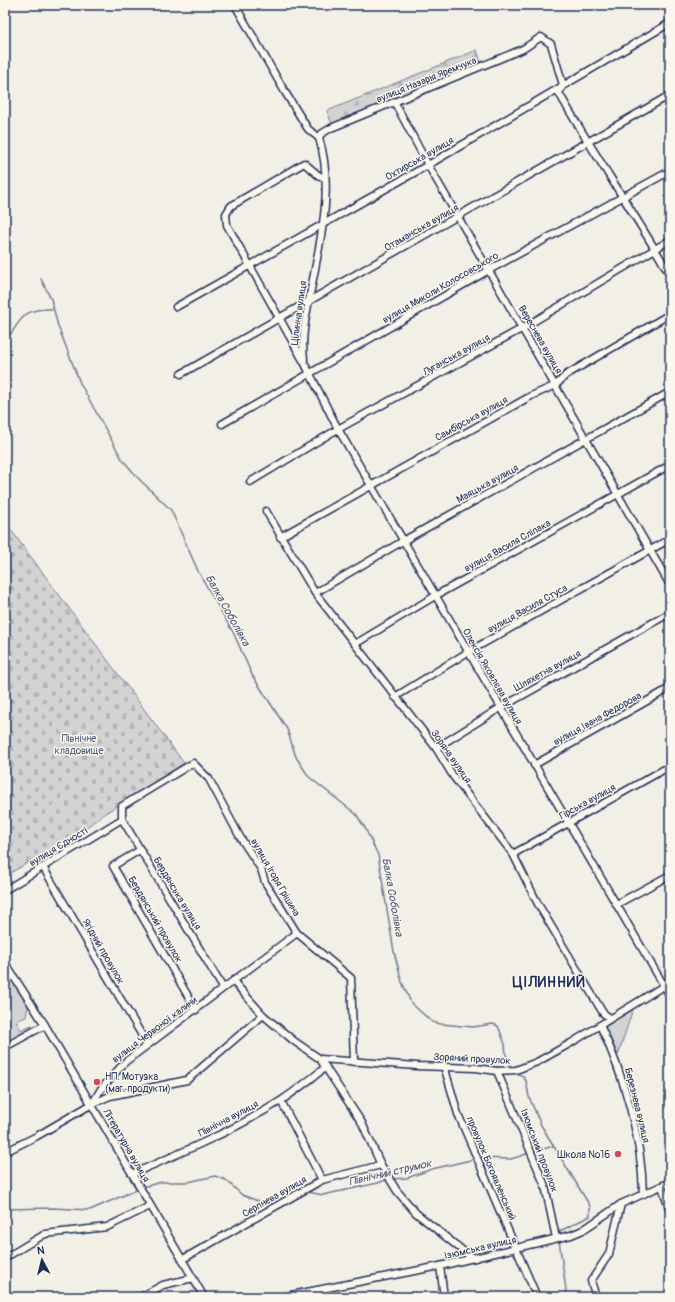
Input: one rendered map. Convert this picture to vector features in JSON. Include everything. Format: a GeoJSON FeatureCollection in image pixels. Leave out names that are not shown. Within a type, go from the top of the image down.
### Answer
{"type":"FeatureCollection","features":[{"type":"Feature","properties":{"kind":"street"},"geometry":{"type":"LineString","coordinates":[[235,5],[285,92],[308,128],[319,138]]}},
{"type":"Feature","properties":{"kind":"street","name":"Охтирська вулиця"},"geometry":{"type":"LineString","coordinates":[[176,307],[324,222],[428,165],[670,23]]}},
{"type":"Feature","properties":{"kind":"street","name":"вулиця Назарія Яремчука"},"geometry":{"type":"LineString","coordinates":[[319,138],[321,134],[331,128],[395,103],[523,49],[541,37],[551,44],[563,85]]}},
{"type":"Feature","properties":{"kind":"street"},"geometry":{"type":"LineString","coordinates":[[563,85],[559,93],[587,143],[623,196],[670,275]]}},
{"type":"Feature","properties":{"kind":"street","name":"Отаманська вулиця"},"geometry":{"type":"LineString","coordinates":[[181,374],[670,95]]}},
{"type":"Feature","properties":{"kind":"street","name":"Вереснева вулиця"},"geometry":{"type":"LineString","coordinates":[[395,103],[428,165],[670,585]]}},
{"type":"Feature","properties":{"kind":"street","name":"Цілинна вулиця"},"geometry":{"type":"LineString","coordinates":[[304,362],[302,346],[324,222],[325,178],[324,162],[319,138]]}},
{"type":"Feature","properties":{"kind":"street","name":"Цілинна вулиця"},"geometry":{"type":"LineString","coordinates":[[304,362],[249,266],[226,220],[228,209],[231,206],[304,163],[318,175],[325,178]]}},
{"type":"Feature","properties":{"kind":"street","name":"вулиця Миколи Колосовського"},"geometry":{"type":"LineString","coordinates":[[222,424],[489,270],[670,171]]}},
{"type":"Feature","properties":{"kind":"street","name":"Луганська вулиця"},"geometry":{"type":"LineString","coordinates":[[250,482],[338,430],[523,328],[670,240]]}},
{"type":"Feature","properties":{"kind":"street","name":"Самбірська вулиця"},"geometry":{"type":"LineString","coordinates":[[280,537],[530,396],[556,386],[566,375],[670,314]]}},
{"type":"Feature","properties":{"kind":"street","name":"Олексія Яковлєва вулиця"},"geometry":{"type":"LineString","coordinates":[[304,362],[338,430],[372,485],[500,708],[670,996]]}},
{"type":"Feature","properties":{"kind":"street","name":"Маяцька вулиця"},"geometry":{"type":"LineString","coordinates":[[315,594],[404,541],[670,392]]}},
{"type":"Feature","properties":{"kind":"street","name":"вулиця Василя Сліпака"},"geometry":{"type":"LineString","coordinates":[[355,644],[436,596],[670,465]]}},
{"type":"Feature","properties":{"kind":"street","name":"Зоряна вулиця"},"geometry":{"type":"LineString","coordinates":[[266,511],[315,594],[436,748],[453,776],[513,854],[554,931],[603,1013],[610,1018]]}},
{"type":"Feature","properties":{"kind":"street","name":"вулиця Василя Стуса"},"geometry":{"type":"LineString","coordinates":[[395,697],[468,652],[670,539]]}},
{"type":"Feature","properties":{"kind":"street","name":"Шляхетна вулиця"},"geometry":{"type":"LineString","coordinates":[[436,748],[500,708],[670,613]]}},
{"type":"Feature","properties":{"kind":"street","name":"вулиця Івана Федорова"},"geometry":{"type":"LineString","coordinates":[[534,765],[670,688]]}},
{"type":"Feature","properties":{"kind":"street","name":"вулиця Ігоря Грішина"},"geometry":{"type":"LineString","coordinates":[[122,819],[122,806],[193,763],[210,779],[240,837],[262,869],[265,882],[297,933],[351,978],[354,1062]]}},
{"type":"Feature","properties":{"kind":"street","name":"Гірська вулиця"},"geometry":{"type":"LineString","coordinates":[[513,854],[670,766]]}},
{"type":"Feature","properties":{"kind":"street","name":"Бердянська вулиця"},"geometry":{"type":"LineString","coordinates":[[122,819],[223,988]]}},
{"type":"Feature","properties":{"kind":"street","name":"вулиця Єдності"},"geometry":{"type":"LineString","coordinates":[[5,890],[122,819]]}},
{"type":"Feature","properties":{"kind":"street","name":"Бердянський провулок"},"geometry":{"type":"LineString","coordinates":[[140,850],[113,866],[196,1010]]}},
{"type":"Feature","properties":{"kind":"street","name":"Ягідний провулок"},"geometry":{"type":"LineString","coordinates":[[44,867],[147,1044]]}},
{"type":"Feature","properties":{"kind":"street"},"geometry":{"type":"LineString","coordinates":[[617,904],[670,875]]}},
{"type":"Feature","properties":{"kind":"street","name":"вулиця Червоної калини"},"geometry":{"type":"LineString","coordinates":[[5,1152],[38,1136],[92,1104],[113,1074],[147,1044],[196,1010],[297,933]]}},
{"type":"Feature","properties":{"kind":"street","name":"Літературна вулиця"},"geometry":{"type":"LineString","coordinates":[[5,963],[45,1025],[204,1297]]}},
{"type":"Feature","properties":{"kind":"street"},"geometry":{"type":"LineString","coordinates":[[233,981],[263,1015],[294,1041],[320,1058],[362,1123],[381,1165],[397,1191],[416,1213],[467,1254],[475,1258]]}},
{"type":"Feature","properties":{"kind":"street","name":"Зоряний провулок"},"geometry":{"type":"LineString","coordinates":[[320,1058],[354,1062],[476,1068],[497,1071],[516,1070],[537,1062],[670,982]]}},
{"type":"Feature","properties":{"kind":"street"},"geometry":{"type":"LineString","coordinates":[[92,1104],[110,1096],[187,1080],[263,1015]]}},
{"type":"Feature","properties":{"kind":"street"},"geometry":{"type":"LineString","coordinates":[[5,1047],[45,1025]]}},
{"type":"Feature","properties":{"kind":"street","name":"Березнева вулиця"},"geometry":{"type":"LineString","coordinates":[[600,1025],[616,1057],[642,1166],[644,1194]]}},
{"type":"Feature","properties":{"kind":"street","name":"провулок Богоявленський"},"geometry":{"type":"LineString","coordinates":[[444,1066],[458,1114],[516,1250],[538,1297]]}},
{"type":"Feature","properties":{"kind":"street","name":"Північна вулиця"},"geometry":{"type":"LineString","coordinates":[[132,1174],[208,1140],[281,1101],[326,1067]]}},
{"type":"Feature","properties":{"kind":"street","name":"Ізюмський провулок"},"geometry":{"type":"LineString","coordinates":[[497,1071],[545,1186],[556,1238]]}},
{"type":"Feature","properties":{"kind":"street"},"geometry":{"type":"LineString","coordinates":[[281,1101],[322,1180]]}},
{"type":"Feature","properties":{"kind":"street","name":"Серпнева вулиця"},"geometry":{"type":"LineString","coordinates":[[183,1259],[322,1180],[381,1165]]}},
{"type":"Feature","properties":{"kind":"street","name":"Ізюмська вулиця"},"geometry":{"type":"LineString","coordinates":[[281,1297],[516,1250],[571,1235],[583,1230],[621,1204],[670,1182]]}},
{"type":"Feature","properties":{"kind":"street"},"geometry":{"type":"LineString","coordinates":[[662,1186],[670,1211]]}},
{"type":"Feature","properties":{"kind":"street"},"geometry":{"type":"LineString","coordinates":[[596,1297],[591,1281],[609,1254],[621,1204]]}},
{"type":"Feature","properties":{"kind":"street"},"geometry":{"type":"LineString","coordinates":[[5,1258],[45,1234],[107,1227],[150,1206]]}},
{"type":"Feature","properties":{"kind":"street"},"geometry":{"type":"LineString","coordinates":[[440,1266],[444,1297]]}},
{"type":"Feature","properties":{"kind":"street"},"geometry":{"type":"LineString","coordinates":[[141,1297],[163,1284],[193,1278]]}},
{"type":"Feature","properties":{"kind":"green space"},"geometry":{"type":"Polygon","coordinates":[[[477,50],[481,62],[332,124],[327,111],[477,50]]]}},
{"type":"Feature","properties":{"kind":"green space","name":"Північне кладовище"},"geometry":{"type":"Polygon","coordinates":[[[5,522],[184,763],[104,814],[76,835],[5,876],[5,522]]]}},
{"type":"Feature","properties":{"kind":"green space"},"geometry":{"type":"Polygon","coordinates":[[[5,969],[28,1006],[26,1017],[16,1021],[21,1030],[31,1025],[35,1027],[5,1044],[5,969]]]}},
{"type":"Feature","properties":{"kind":"green space"},"geometry":{"type":"Polygon","coordinates":[[[633,1009],[618,1055],[605,1027],[633,1009]]]}},
{"type":"Feature","properties":{"kind":"waterway","name":"Балка Соболівка"},"geometry":{"type":"LineString","coordinates":[[41,279],[51,299],[58,326],[80,383],[122,459],[139,479],[171,510],[198,571],[234,634],[252,675],[287,729],[296,757],[309,777],[356,814],[365,828],[378,855],[394,952],[402,982],[411,1003],[432,1022],[473,1027],[493,1024],[498,1026],[505,1044],[510,1069]]}},
{"type":"Feature","properties":{"kind":"waterway","name":"Балка Соболівка"},"geometry":{"type":"LineString","coordinates":[[5,341],[19,321],[28,313],[42,309],[53,309]]}},
{"type":"Feature","properties":{"kind":"waterway","name":"Балка Соболівка"},"geometry":{"type":"LineString","coordinates":[[512,1072],[523,1076],[526,1081],[529,1097],[541,1125],[590,1206],[590,1216],[560,1231],[559,1236]]}},
{"type":"Feature","properties":{"kind":"waterway","name":"Північний струмок"},"geometry":{"type":"LineString","coordinates":[[534,1152],[553,1146]]}},
{"type":"Feature","properties":{"kind":"waterway","name":"Північний струмок"},"geometry":{"type":"LineString","coordinates":[[479,1158],[511,1159],[530,1153]]}},
{"type":"Feature","properties":{"kind":"waterway","name":"Північний струмок"},"geometry":{"type":"LineString","coordinates":[[392,1179],[407,1178],[432,1169],[475,1159]]}},
{"type":"Feature","properties":{"kind":"waterway","name":"Північний струмок"},"geometry":{"type":"LineString","coordinates":[[142,1187],[162,1182],[188,1182],[215,1176],[226,1180],[242,1195],[261,1202],[276,1204]]}},
{"type":"Feature","properties":{"kind":"waterway","name":"Північний струмок"},"geometry":{"type":"LineString","coordinates":[[291,1201],[308,1192],[323,1195],[378,1183],[388,1179]]}},
{"type":"Feature","properties":{"kind":"waterway","name":"Північний струмок"},"geometry":{"type":"LineString","coordinates":[[5,1209],[53,1208],[90,1210],[138,1189]]}},
{"type":"Feature","properties":{"kind":"waterway","name":"Балка Соболівка"},"geometry":{"type":"LineString","coordinates":[[559,1240],[567,1297]]}},
{"type":"Feature","properties":{"kind":"place","name":"НП. Мотузка (маг. продукти)"},"geometry":{"type":"Point","coordinates":[97,1082]}},
{"type":"Feature","properties":{"kind":"place","name":"Школа №16"},"geometry":{"type":"Point","coordinates":[618,1154]}},
{"type":"Feature","properties":{"kind":"district","name":"ЦІЛИННИЙ"},"geometry":{"type":"Point","coordinates":[549,982]}}]}
